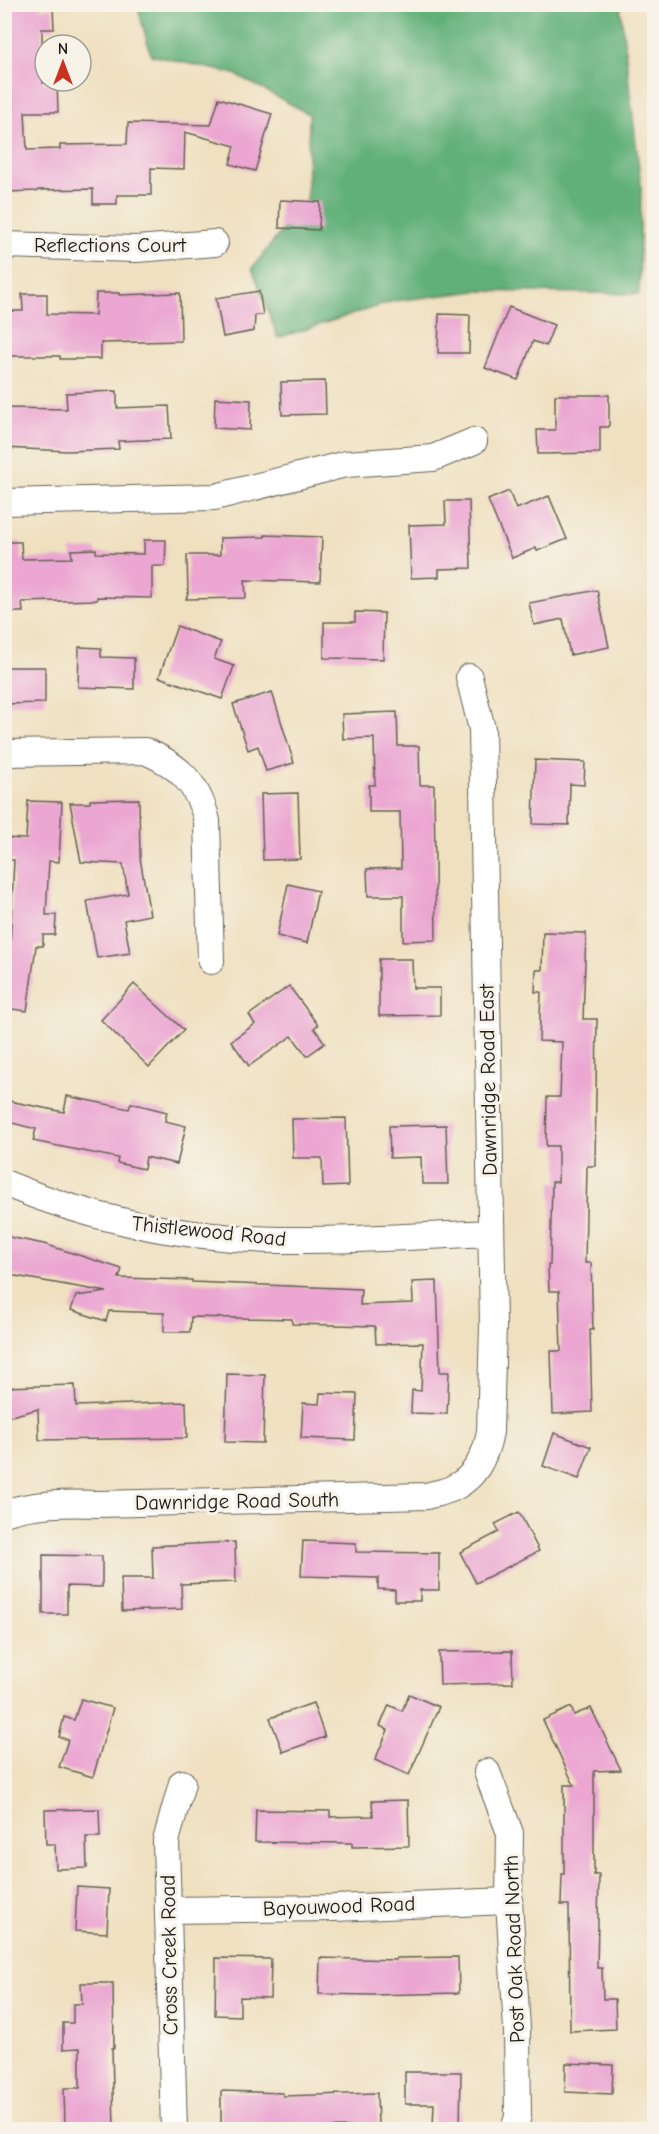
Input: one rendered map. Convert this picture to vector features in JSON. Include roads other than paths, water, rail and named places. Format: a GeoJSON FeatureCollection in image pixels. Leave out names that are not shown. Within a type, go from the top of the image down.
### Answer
{"type":"FeatureCollection","features":[{"type":"Feature","properties":{"kind":"street","name":"Reflections Court"},"geometry":{"type":"LineString","coordinates":[[4,244],[136,249],[215,243]]}},
{"type":"Feature","properties":{"kind":"street"},"geometry":{"type":"LineString","coordinates":[[4,502],[215,497],[346,464],[433,458],[474,441]]}},
{"type":"Feature","properties":{"kind":"street","name":"Dawnridge Road East"},"geometry":{"type":"LineString","coordinates":[[467,1479],[481,1462],[490,1432],[493,1326],[483,888],[482,729],[469,676]]}},
{"type":"Feature","properties":{"kind":"street"},"geometry":{"type":"LineString","coordinates":[[4,753],[145,752],[161,758],[188,778],[204,808],[207,821],[211,960]]}},
{"type":"Feature","properties":{"kind":"street","name":"Thistlewood Road"},"geometry":{"type":"LineString","coordinates":[[4,1183],[43,1199],[105,1218],[166,1230],[214,1236],[281,1240],[491,1233]]}},
{"type":"Feature","properties":{"kind":"street","name":"Dawnridge Road South"},"geometry":{"type":"LineString","coordinates":[[4,1513],[22,1507],[71,1503],[427,1496],[455,1488],[467,1479]]}},
{"type":"Feature","properties":{"kind":"street","name":"Post Oak Road North"},"geometry":{"type":"LineString","coordinates":[[487,1772],[510,1833],[509,1901],[517,2029],[518,2116],[514,2130]]}},
{"type":"Feature","properties":{"kind":"street","name":"Cross Creek Road"},"geometry":{"type":"LineString","coordinates":[[174,2130],[166,1841],[182,1783]]}},
{"type":"Feature","properties":{"kind":"street","name":"Bayouwood Road"},"geometry":{"type":"LineString","coordinates":[[168,1910],[334,1908],[509,1901]]}}]}
